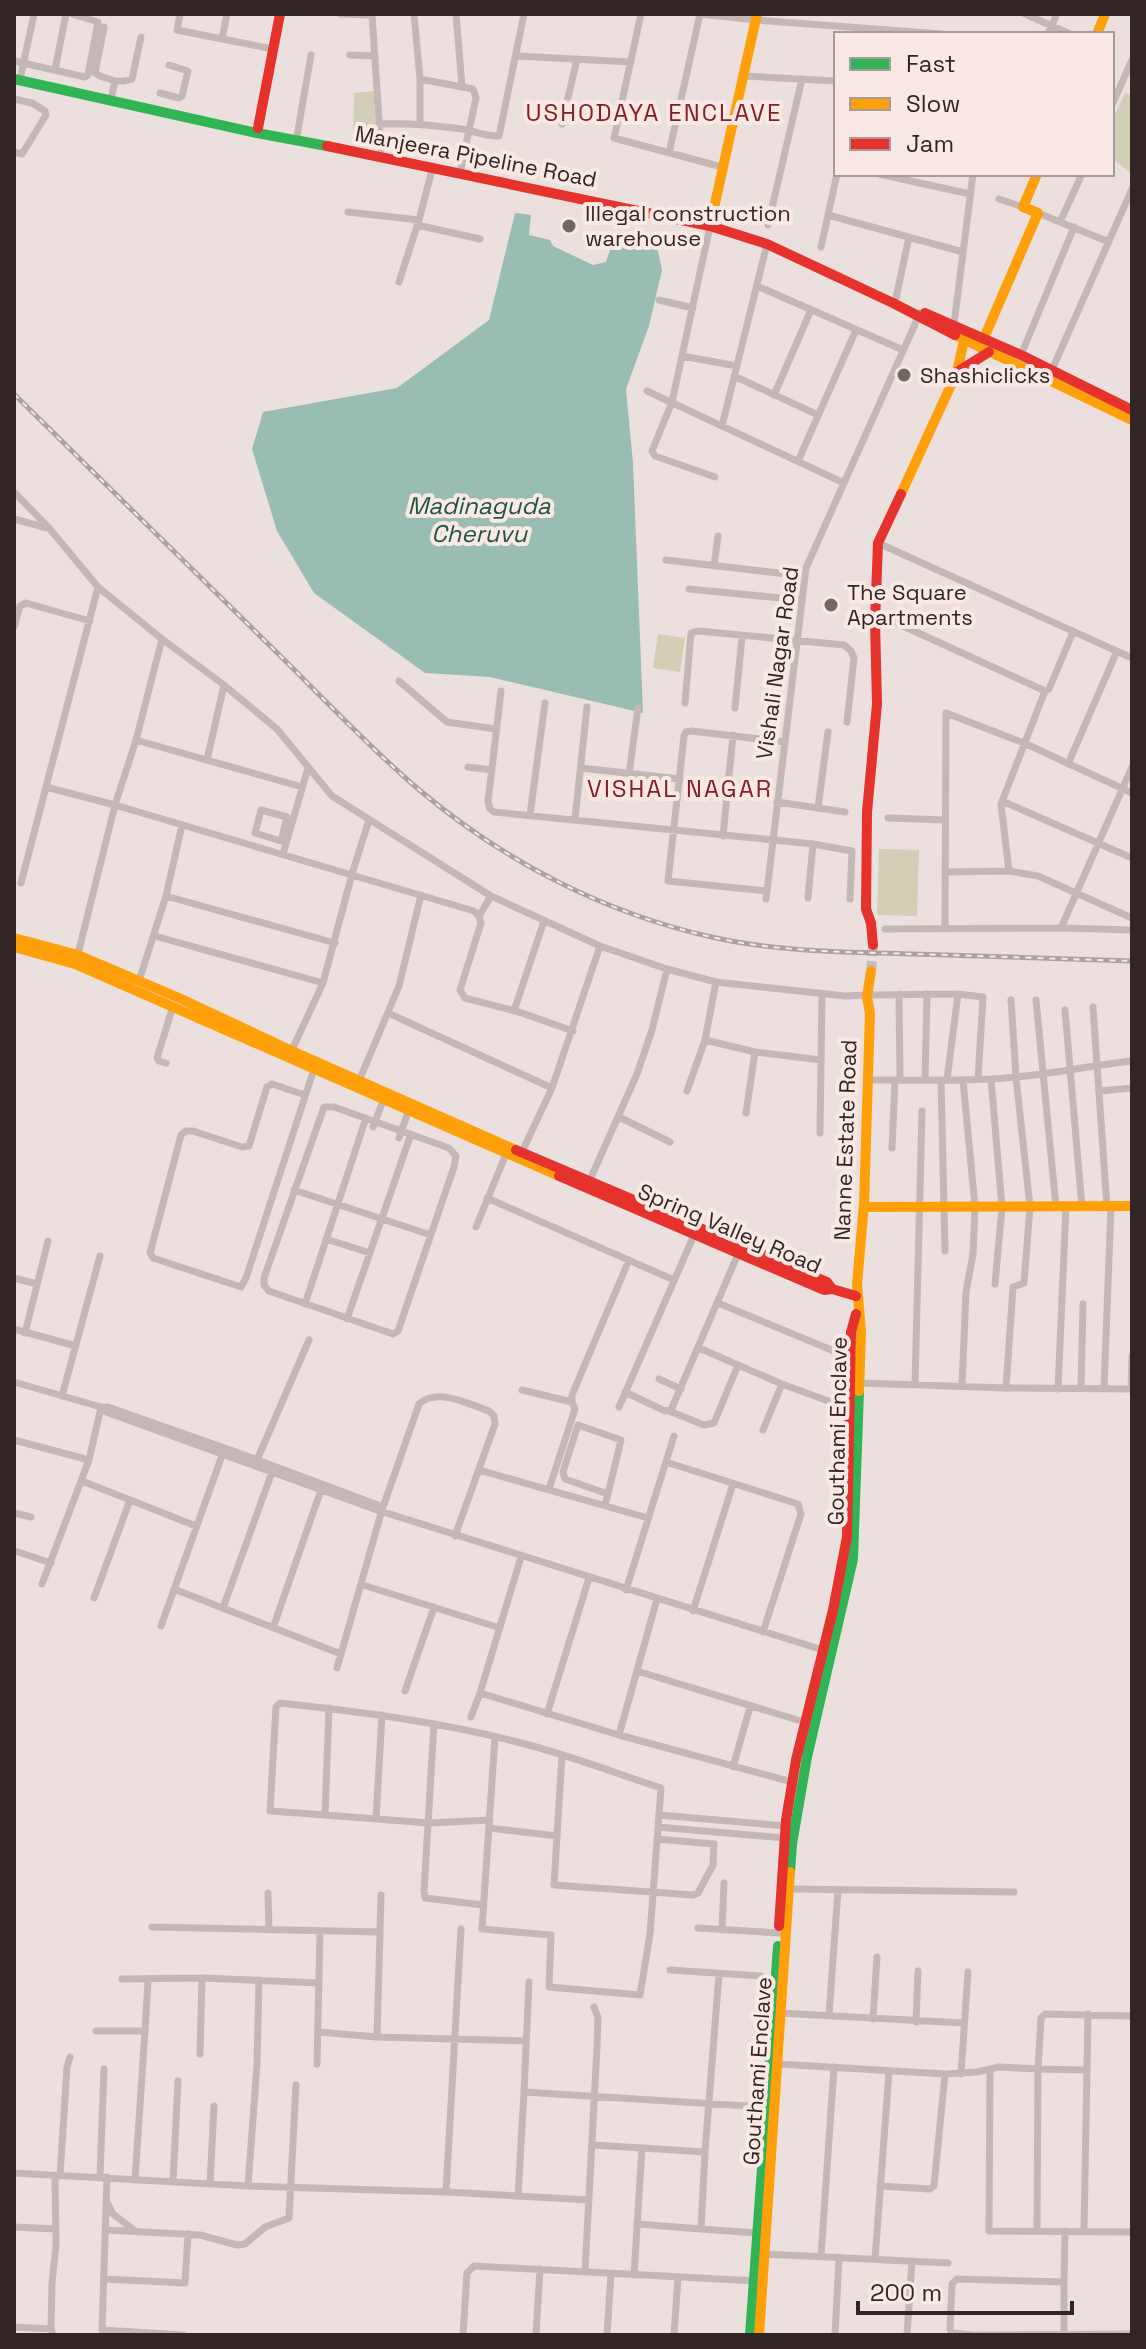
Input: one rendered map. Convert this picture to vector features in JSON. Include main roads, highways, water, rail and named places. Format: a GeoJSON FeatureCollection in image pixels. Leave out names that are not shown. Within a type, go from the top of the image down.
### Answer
{"type":"FeatureCollection","features":[{"type":"Feature","properties":{"kind":"water","name":"Madinaguda Cheruvu"},"geometry":{"type":"Polygon","coordinates":[[[515,213],[531,215],[529,235],[550,240],[553,246],[593,265],[606,262],[615,235],[657,246],[662,270],[649,326],[626,389],[633,463],[643,713],[490,677],[425,673],[314,593],[277,531],[252,449],[263,412],[397,388],[489,320],[515,213]]]}},
{"type":"Feature","properties":{"kind":"tunnel"},"geometry":{"type":"LineString","coordinates":[[871,971],[873,945]]}},
{"type":"Feature","properties":{"kind":"railway"},"geometry":{"type":"LineString","coordinates":[[14,394],[417,788],[484,839],[557,881],[635,915],[675,928],[765,946],[839,952],[1132,961]]}},
{"type":"Feature","properties":{"kind":"place","name":"Illegal construction warehouse"},"geometry":{"type":"Point","coordinates":[569,226]}},
{"type":"Feature","properties":{"kind":"place","name":"Shashiclicks"},"geometry":{"type":"Point","coordinates":[904,375]}},
{"type":"Feature","properties":{"kind":"place","name":"The Square Apartments"},"geometry":{"type":"Point","coordinates":[831,605]}},
{"type":"Feature","properties":{"kind":"district","name":"USHODAYA ENCLAVE"},"geometry":{"type":"Point","coordinates":[654,113]}},
{"type":"Feature","properties":{"kind":"district","name":"VISHAL NAGAR"},"geometry":{"type":"Point","coordinates":[680,789]}}]}
